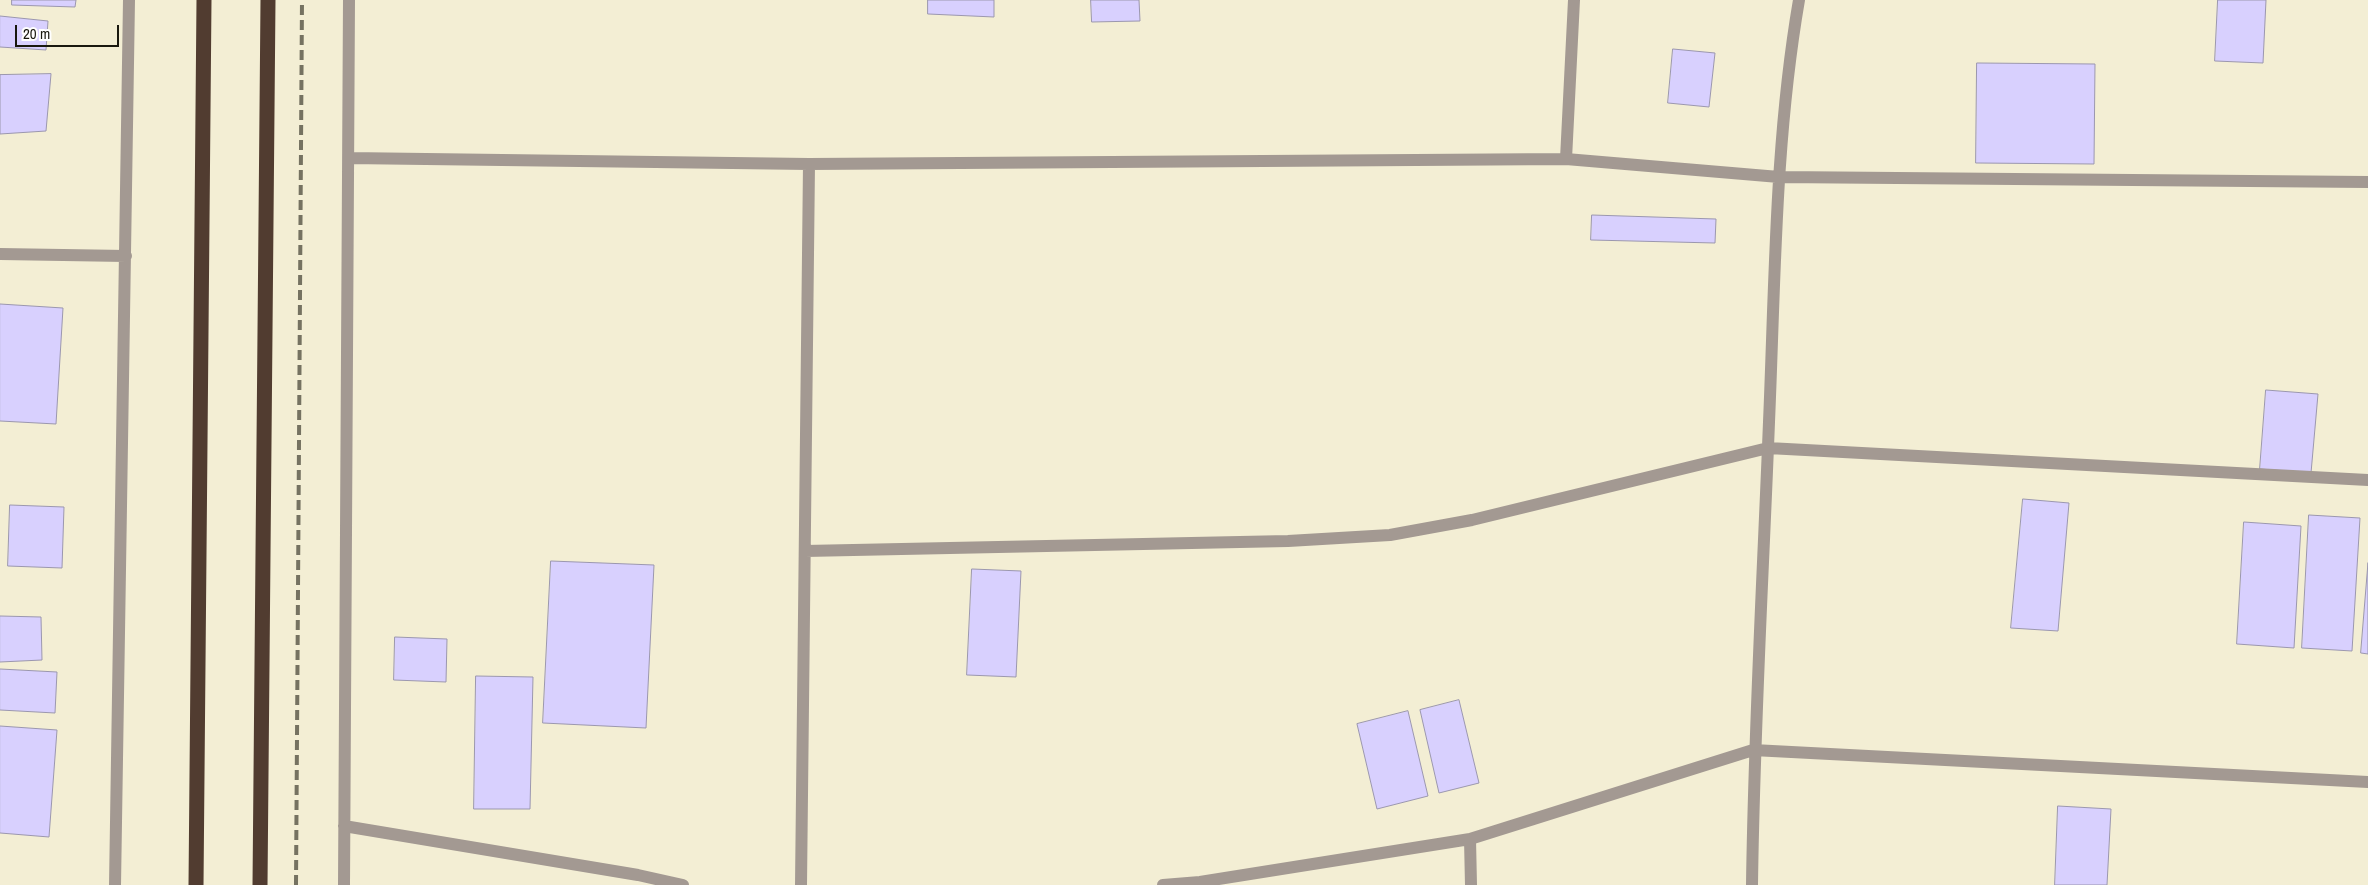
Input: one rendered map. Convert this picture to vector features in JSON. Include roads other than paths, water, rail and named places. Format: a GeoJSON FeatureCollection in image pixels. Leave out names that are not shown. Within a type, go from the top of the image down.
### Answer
{"type":"FeatureCollection","features":[{"type":"Feature","properties":{"kind":"highway"},"geometry":{"type":"LineString","coordinates":[[196,885],[204,0]]}},
{"type":"Feature","properties":{"kind":"highway"},"geometry":{"type":"LineString","coordinates":[[260,885],[268,0]]}},
{"type":"Feature","properties":{"kind":"street"},"geometry":{"type":"LineString","coordinates":[[115,885],[129,0]]}},
{"type":"Feature","properties":{"kind":"street"},"geometry":{"type":"LineString","coordinates":[[344,885],[349,0]]}},
{"type":"Feature","properties":{"kind":"street"},"geometry":{"type":"LineString","coordinates":[[1566,159],[1574,0]]}},
{"type":"Feature","properties":{"kind":"street"},"geometry":{"type":"LineString","coordinates":[[1752,885],[1754,750],[1779,177],[1790,48],[1798,0]]}},
{"type":"Feature","properties":{"kind":"street"},"geometry":{"type":"LineString","coordinates":[[349,158],[809,164],[1566,159],[1779,177],[2368,182]]}},
{"type":"Feature","properties":{"kind":"street"},"geometry":{"type":"LineString","coordinates":[[801,885],[809,164]]}},
{"type":"Feature","properties":{"kind":"street"},"geometry":{"type":"LineString","coordinates":[[0,254],[126,256]]}},
{"type":"Feature","properties":{"kind":"street"},"geometry":{"type":"LineString","coordinates":[[805,551],[1288,541],[1390,535],[1472,520],[1768,448],[2368,480]]}},
{"type":"Feature","properties":{"kind":"street"},"geometry":{"type":"LineString","coordinates":[[1163,885],[1200,883],[1470,839],[1754,750],[2368,782]]}},
{"type":"Feature","properties":{"kind":"street"},"geometry":{"type":"LineString","coordinates":[[344,826],[638,880],[682,885]]}},
{"type":"Feature","properties":{"kind":"street"},"geometry":{"type":"LineString","coordinates":[[1470,839],[1471,885]]}},
{"type":"Feature","properties":{"kind":"railway"},"geometry":{"type":"LineString","coordinates":[[296,885],[302,0]]}}]}
